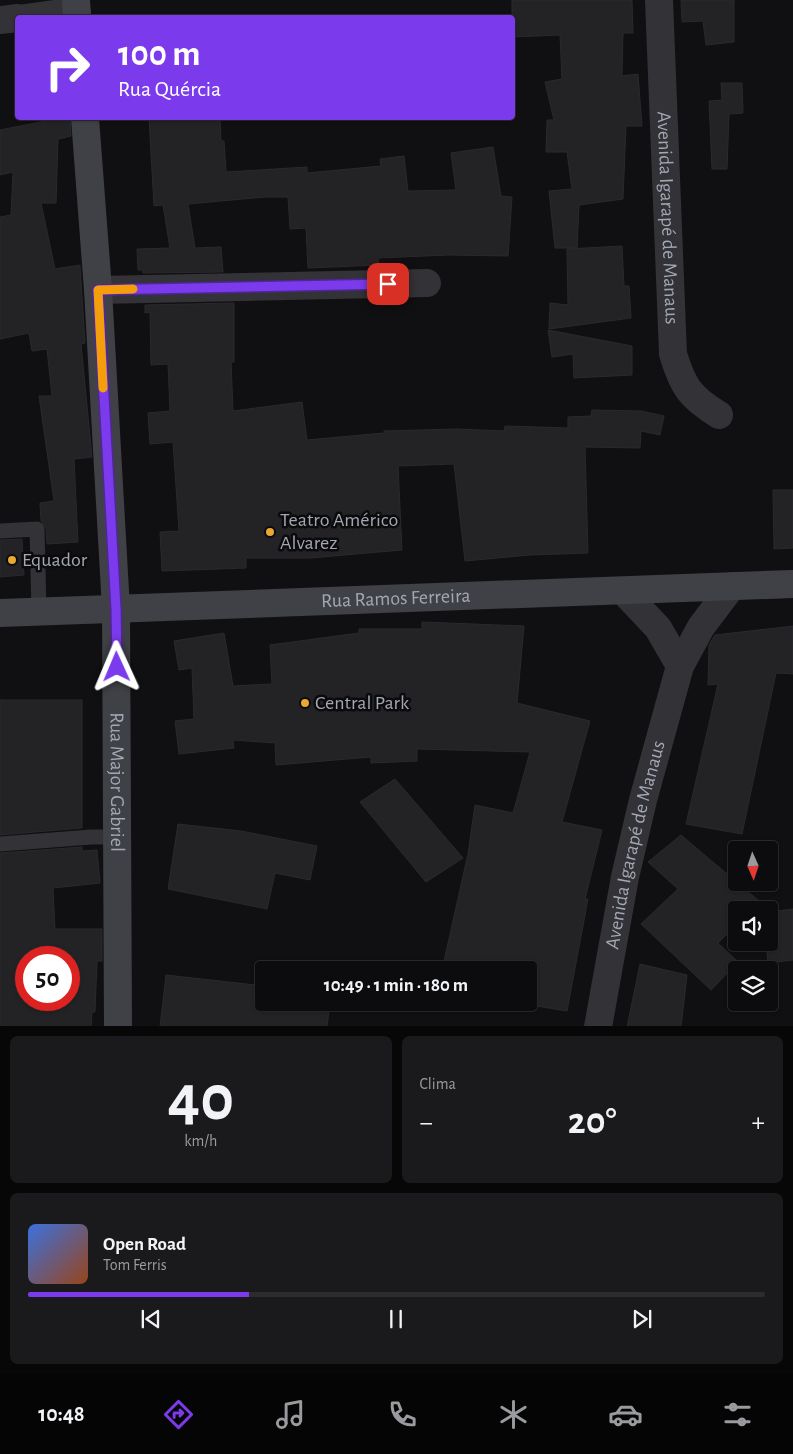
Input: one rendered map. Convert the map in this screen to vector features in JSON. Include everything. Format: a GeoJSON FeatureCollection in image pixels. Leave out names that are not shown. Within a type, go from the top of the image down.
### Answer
{"type":"FeatureCollection","features":[{"type":"Feature","properties":{"kind":"main road","name":"Rua Major Gabriel"},"geometry":{"type":"LineString","coordinates":[[85,120],[98,290],[116,609],[118,1026]]}},
{"type":"Feature","properties":{"kind":"main road","name":"Rua Ramos Ferreira"},"geometry":{"type":"LineString","coordinates":[[0,613],[793,584]]}},
{"type":"Feature","properties":{"kind":"street","name":"Avenida Igarapé de Manaus"},"geometry":{"type":"LineString","coordinates":[[659,0],[673,354],[686,389],[694,398],[719,415]]}},
{"type":"Feature","properties":{"kind":"street"},"geometry":{"type":"LineString","coordinates":[[44,15],[77,10]]}},
{"type":"Feature","properties":{"kind":"street"},"geometry":{"type":"LineString","coordinates":[[0,20],[15,18]]}},
{"type":"Feature","properties":{"kind":"street"},"geometry":{"type":"LineString","coordinates":[[98,290],[427,283]]}},
{"type":"Feature","properties":{"kind":"street","name":"Avenida Igarapé de Manaus"},"geometry":{"type":"LineString","coordinates":[[598,1026],[625,877],[643,800],[680,666],[701,627],[732,586]]}},
{"type":"Feature","properties":{"kind":"street"},"geometry":{"type":"LineString","coordinates":[[623,590],[658,628],[680,666]]}},
{"type":"Feature","properties":{"kind":"lane"},"geometry":{"type":"LineString","coordinates":[[0,531],[37,529],[39,612]]}},
{"type":"Feature","properties":{"kind":"lane"},"geometry":{"type":"LineString","coordinates":[[0,844],[91,836],[118,837]]}},
{"type":"Feature","properties":{"kind":"building"},"geometry":{"type":"Polygon","coordinates":[[[512,0],[632,0],[633,33],[623,33],[622,76],[638,74],[642,126],[626,126],[623,199],[579,205],[577,248],[555,248],[549,191],[572,189],[567,152],[546,152],[547,120],[554,120],[545,82],[562,79],[560,35],[515,37],[515,15],[512,15],[512,0]]]}},
{"type":"Feature","properties":{"kind":"building"},"geometry":{"type":"Polygon","coordinates":[[[681,0],[734,0],[734,42],[706,45],[703,21],[682,22],[681,0]]]}},
{"type":"Feature","properties":{"kind":"building"},"geometry":{"type":"Polygon","coordinates":[[[721,83],[742,83],[743,113],[729,114],[727,169],[712,169],[709,101],[722,100],[721,83]]]}},
{"type":"Feature","properties":{"kind":"building"},"geometry":{"type":"Polygon","coordinates":[[[51,120],[70,120],[71,136],[58,139],[56,203],[41,203],[55,269],[80,265],[85,343],[81,344],[92,457],[74,459],[78,542],[47,544],[46,528],[41,521],[40,503],[54,501],[39,396],[52,396],[47,349],[32,351],[29,333],[0,339],[0,217],[11,215],[13,172],[0,175],[0,130],[51,120]]]}},
{"type":"Feature","properties":{"kind":"building"},"geometry":{"type":"Polygon","coordinates":[[[149,120],[220,120],[221,141],[224,141],[226,172],[307,167],[307,173],[381,166],[380,159],[404,156],[408,191],[456,190],[451,153],[493,147],[501,196],[512,197],[508,256],[448,255],[378,258],[379,265],[308,268],[306,228],[290,229],[288,197],[265,197],[188,204],[195,248],[221,247],[223,272],[143,273],[143,270],[138,270],[137,249],[170,248],[163,205],[154,206],[149,120]]]}},
{"type":"Feature","properties":{"kind":"building"},"geometry":{"type":"Polygon","coordinates":[[[622,246],[624,286],[629,286],[631,318],[549,329],[550,303],[568,305],[567,249],[622,246]]]}},
{"type":"Feature","properties":{"kind":"building"},"geometry":{"type":"Polygon","coordinates":[[[234,303],[234,362],[231,362],[233,411],[302,402],[307,440],[384,433],[384,431],[457,429],[504,431],[505,426],[568,428],[568,417],[591,416],[592,410],[641,411],[664,416],[660,435],[641,431],[640,448],[585,447],[588,553],[530,555],[465,561],[454,464],[398,466],[402,550],[310,558],[246,558],[246,568],[162,571],[160,532],[179,531],[173,442],[150,444],[148,413],[170,411],[168,364],[151,365],[150,312],[145,313],[145,305],[234,303]]]}},
{"type":"Feature","properties":{"kind":"building"},"geometry":{"type":"Polygon","coordinates":[[[548,330],[632,346],[632,375],[574,378],[573,354],[552,357],[548,330]]]}},
{"type":"Feature","properties":{"kind":"building"},"geometry":{"type":"Polygon","coordinates":[[[773,490],[793,490],[793,548],[774,549],[773,490]]]}},
{"type":"Feature","properties":{"kind":"building","name":"Equador"},"geometry":{"type":"Polygon","coordinates":[[[22,539],[24,575],[0,577],[0,540],[22,539]]]}},
{"type":"Feature","properties":{"kind":"building"},"geometry":{"type":"Polygon","coordinates":[[[422,622],[524,626],[517,703],[590,721],[562,822],[602,830],[585,899],[588,899],[567,1011],[537,1006],[537,961],[444,961],[468,854],[475,805],[513,813],[530,752],[417,749],[417,761],[371,763],[371,757],[276,765],[275,743],[233,740],[234,748],[179,754],[175,721],[194,719],[192,668],[179,670],[174,641],[224,633],[233,686],[272,684],[270,645],[359,633],[359,629],[422,629],[422,622]]]}},
{"type":"Feature","properties":{"kind":"building"},"geometry":{"type":"Polygon","coordinates":[[[793,626],[793,674],[776,673],[742,834],[686,824],[718,684],[708,685],[709,645],[715,635],[793,626]]]}},
{"type":"Feature","properties":{"kind":"building"},"geometry":{"type":"Polygon","coordinates":[[[0,700],[82,700],[82,828],[0,835],[0,700]]]}},
{"type":"Feature","properties":{"kind":"building"},"geometry":{"type":"Polygon","coordinates":[[[395,779],[463,858],[426,882],[360,802],[395,779]]]}},
{"type":"Feature","properties":{"kind":"building"},"geometry":{"type":"Polygon","coordinates":[[[178,824],[241,831],[317,846],[310,880],[275,873],[267,909],[168,889],[178,824]]]}},
{"type":"Feature","properties":{"kind":"building"},"geometry":{"type":"Polygon","coordinates":[[[681,835],[728,875],[728,891],[747,891],[759,901],[728,901],[728,933],[718,943],[737,961],[728,961],[728,972],[711,990],[641,924],[678,889],[648,862],[681,835]]]}},
{"type":"Feature","properties":{"kind":"building"},"geometry":{"type":"Polygon","coordinates":[[[82,847],[82,851],[97,850],[100,883],[53,888],[55,929],[102,929],[102,961],[97,961],[95,1012],[92,1012],[91,1026],[0,1026],[0,853],[82,847]]]}},
{"type":"Feature","properties":{"kind":"building"},"geometry":{"type":"Polygon","coordinates":[[[793,909],[793,960],[768,961],[767,951],[778,951],[778,911],[793,909]]]}},
{"type":"Feature","properties":{"kind":"building"},"geometry":{"type":"Polygon","coordinates":[[[640,964],[687,975],[681,1026],[627,1026],[640,964]]]}},
{"type":"Feature","properties":{"kind":"building"},"geometry":{"type":"Polygon","coordinates":[[[166,975],[255,985],[255,1011],[329,1011],[327,1026],[160,1026],[166,975]]]}},
{"type":"Feature","properties":{"kind":"slow traffic"},"geometry":{"type":"LineString","coordinates":[[103,388],[98,290],[133,289]]}},
{"type":"Feature","properties":{"kind":"place","name":"Teatro Américo Alvarez"},"geometry":{"type":"Point","coordinates":[270,532]}},
{"type":"Feature","properties":{"kind":"place","name":"Equador"},"geometry":{"type":"Point","coordinates":[12,560]}},
{"type":"Feature","properties":{"kind":"place","name":"Central Park"},"geometry":{"type":"Point","coordinates":[305,703]}},
{"type":"Feature","properties":{"kind":"route"},"geometry":{"type":"LineString","coordinates":[[117,667],[116,609],[98,290],[388,284]]}}]}
